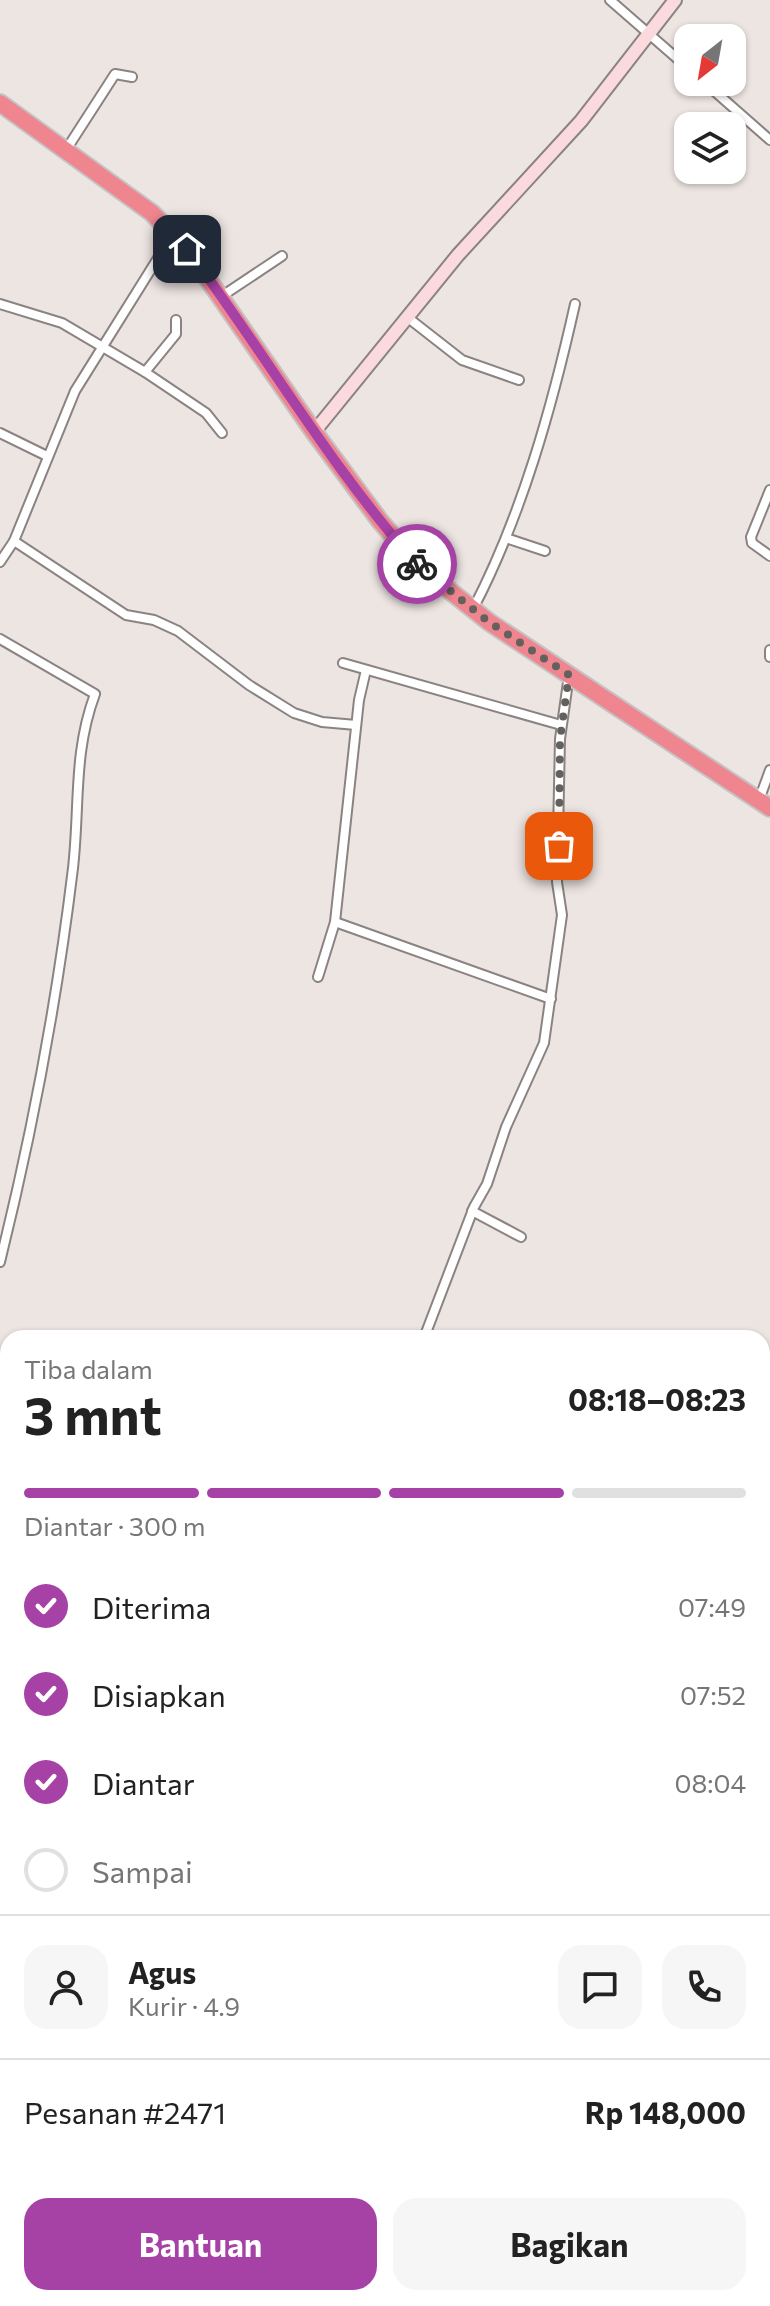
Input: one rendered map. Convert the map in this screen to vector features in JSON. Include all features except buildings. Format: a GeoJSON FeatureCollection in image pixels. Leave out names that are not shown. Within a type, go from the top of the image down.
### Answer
{"type":"FeatureCollection","features":[{"type":"Feature","properties":{"kind":"highway"},"geometry":{"type":"LineString","coordinates":[[0,103],[152,213],[174,233],[222,296],[314,432],[400,545],[432,578],[569,675],[764,805]]}},
{"type":"Feature","properties":{"kind":"street"},"geometry":{"type":"LineString","coordinates":[[610,0],[674,56]]}},
{"type":"Feature","properties":{"kind":"street"},"geometry":{"type":"LineString","coordinates":[[314,432],[485,224],[581,121],[675,0]]}},
{"type":"Feature","properties":{"kind":"street"},"geometry":{"type":"LineString","coordinates":[[65,151],[115,74],[132,77]]}},
{"type":"Feature","properties":{"kind":"street"},"geometry":{"type":"LineString","coordinates":[[720,96],[770,140]]}},
{"type":"Feature","properties":{"kind":"street"},"geometry":{"type":"LineString","coordinates":[[0,562],[14,541],[75,391],[174,233]]}},
{"type":"Feature","properties":{"kind":"street"},"geometry":{"type":"LineString","coordinates":[[222,296],[282,256]]}},
{"type":"Feature","properties":{"kind":"street"},"geometry":{"type":"LineString","coordinates":[[0,304],[62,323],[101,345],[206,413],[222,433]]}},
{"type":"Feature","properties":{"kind":"street"},"geometry":{"type":"LineString","coordinates":[[473,609],[494,571],[506,538],[553,392],[575,304]]}},
{"type":"Feature","properties":{"kind":"street"},"geometry":{"type":"LineString","coordinates":[[407,317],[462,360],[519,380]]}},
{"type":"Feature","properties":{"kind":"street"},"geometry":{"type":"LineString","coordinates":[[145,372],[176,334],[176,320]]}},
{"type":"Feature","properties":{"kind":"street"},"geometry":{"type":"LineString","coordinates":[[0,433],[47,456]]}},
{"type":"Feature","properties":{"kind":"street"},"geometry":{"type":"LineString","coordinates":[[770,490],[751,537],[752,543],[770,556]]}},
{"type":"Feature","properties":{"kind":"street"},"geometry":{"type":"LineString","coordinates":[[506,538],[545,551]]}},
{"type":"Feature","properties":{"kind":"street"},"geometry":{"type":"LineString","coordinates":[[14,541],[126,615],[154,620],[178,631],[249,685],[294,713],[322,722],[356,725]]}},
{"type":"Feature","properties":{"kind":"street"},"geometry":{"type":"LineString","coordinates":[[0,639],[95,694],[81,730],[73,866],[31,1139],[0,1262]]}},
{"type":"Feature","properties":{"kind":"street"},"geometry":{"type":"LineString","coordinates":[[770,650],[770,657]]}},
{"type":"Feature","properties":{"kind":"street"},"geometry":{"type":"LineString","coordinates":[[343,663],[464,694],[561,725]]}},
{"type":"Feature","properties":{"kind":"street"},"geometry":{"type":"LineString","coordinates":[[318,977],[335,922],[356,725],[366,670]]}},
{"type":"Feature","properties":{"kind":"street"},"geometry":{"type":"LineString","coordinates":[[427,1330],[472,1211],[487,1184],[506,1127],[544,1043],[562,915],[557,882],[561,725],[569,675]]}},
{"type":"Feature","properties":{"kind":"street"},"geometry":{"type":"LineString","coordinates":[[764,805],[770,770]]}},
{"type":"Feature","properties":{"kind":"street"},"geometry":{"type":"LineString","coordinates":[[335,922],[551,999]]}},
{"type":"Feature","properties":{"kind":"street"},"geometry":{"type":"LineString","coordinates":[[472,1211],[521,1237]]}},
{"type":"Feature","properties":{"kind":"way so far"},"geometry":{"type":"LineString","coordinates":[[417,564],[489,622],[569,675],[560,739],[559,846]]}},
{"type":"Feature","properties":{"kind":"route"},"geometry":{"type":"LineString","coordinates":[[187,249],[314,432],[380,521],[417,564]]}}]}
